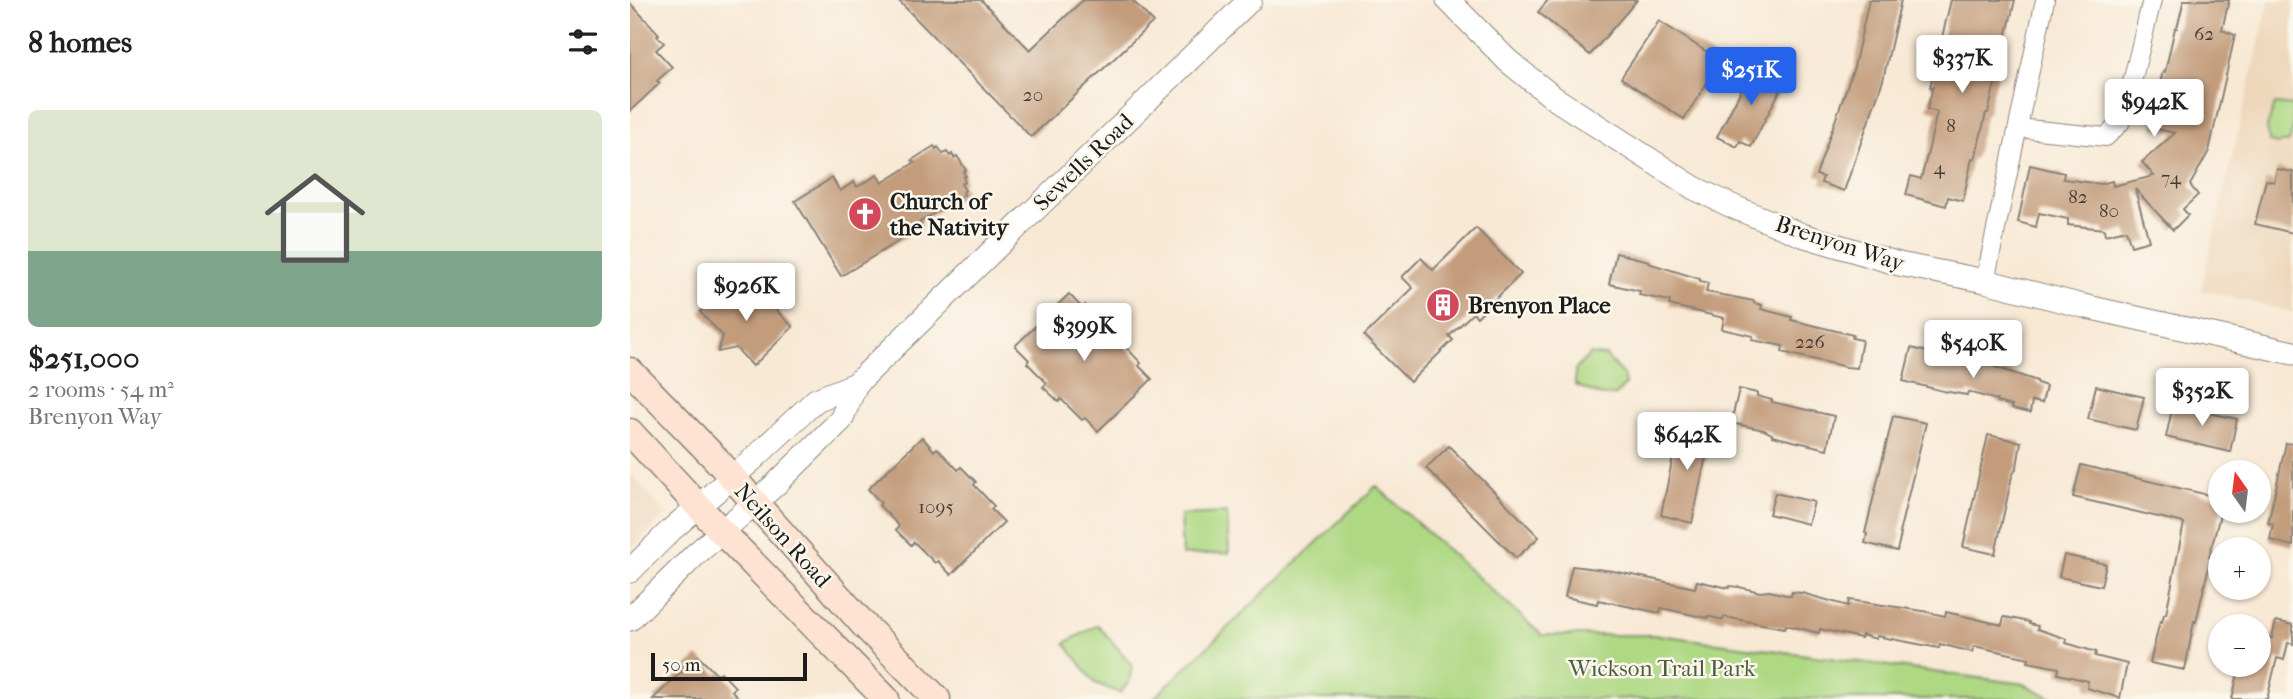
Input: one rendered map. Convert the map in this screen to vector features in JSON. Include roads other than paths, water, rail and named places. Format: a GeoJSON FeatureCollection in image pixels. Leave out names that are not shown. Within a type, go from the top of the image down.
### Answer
{"type":"FeatureCollection","features":[{"type":"Feature","properties":{"kind":"main road","name":"Neilson Road"},"geometry":{"type":"LineString","coordinates":[[630,371],[732,478],[864,625],[937,699]]}},
{"type":"Feature","properties":{"kind":"main road","name":"Neilson Road"},"geometry":{"type":"LineString","coordinates":[[630,432],[721,531],[886,699]]}},
{"type":"Feature","properties":{"kind":"main road"},"geometry":{"type":"LineString","coordinates":[[837,649],[864,625]]}},
{"type":"Feature","properties":{"kind":"street","name":"Sewells Road"},"geometry":{"type":"LineString","coordinates":[[630,571],[816,400],[856,384],[1250,0]]}},
{"type":"Feature","properties":{"kind":"street","name":"Brenyon Way"},"geometry":{"type":"LineString","coordinates":[[1448,0],[1508,61],[1554,98],[1695,188],[1734,207],[1826,243],[1899,264],[1985,281],[2293,353]]}},
{"type":"Feature","properties":{"kind":"street"},"geometry":{"type":"LineString","coordinates":[[1985,281],[2045,0]]}},
{"type":"Feature","properties":{"kind":"street"},"geometry":{"type":"LineString","coordinates":[[2018,128],[2106,137],[2120,123],[2125,111],[2152,0]]}},
{"type":"Feature","properties":{"kind":"street","name":"Sewells Road"},"geometry":{"type":"LineString","coordinates":[[630,619],[721,531],[755,504],[841,420],[856,384]]}},
{"type":"Feature","properties":{"kind":"place","name":"Church of the Nativity"},"geometry":{"type":"Point","coordinates":[865,214]}},
{"type":"Feature","properties":{"kind":"place","name":"Brenyon Place"},"geometry":{"type":"Point","coordinates":[1443,305]}},
{"type":"Feature","properties":{"kind":"park label","name":"Wickson Trail Park"},"geometry":{"type":"Point","coordinates":[1662,668]}}]}
